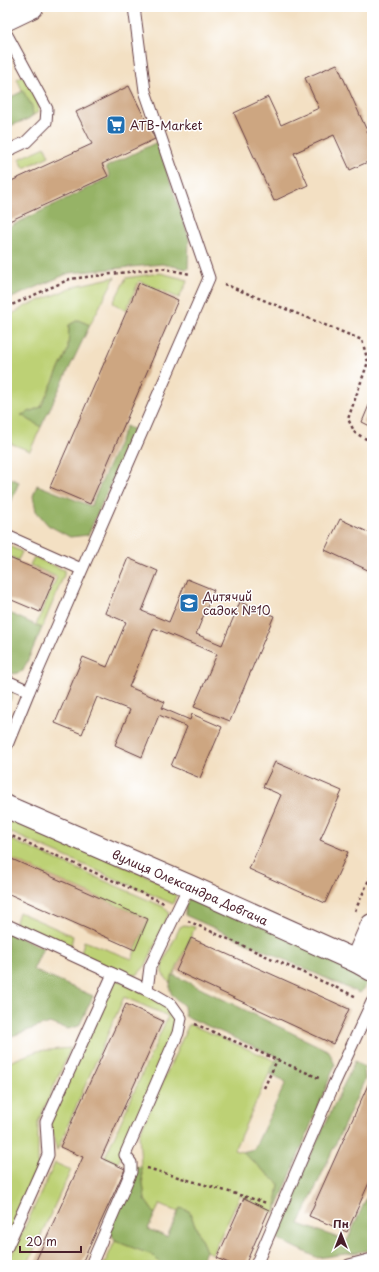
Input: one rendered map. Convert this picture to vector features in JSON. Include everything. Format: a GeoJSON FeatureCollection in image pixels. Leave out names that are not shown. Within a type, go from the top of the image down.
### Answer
{"type":"FeatureCollection","features":[{"type":"Feature","properties":{"kind":"street"},"geometry":{"type":"LineString","coordinates":[[7,19],[32,7]]}},
{"type":"Feature","properties":{"kind":"street","name":"вулиця Олександра Довгача"},"geometry":{"type":"LineString","coordinates":[[7,807],[189,886],[364,966]]}},
{"type":"Feature","properties":{"kind":"street"},"geometry":{"type":"LineString","coordinates":[[364,966],[372,925]]}},
{"type":"Feature","properties":{"kind":"lane"},"geometry":{"type":"LineString","coordinates":[[7,745],[28,690],[209,278],[145,92],[134,7]]}},
{"type":"Feature","properties":{"kind":"lane"},"geometry":{"type":"LineString","coordinates":[[7,35],[47,109],[46,122],[26,142],[7,151]]}},
{"type":"Feature","properties":{"kind":"lane"},"geometry":{"type":"LineString","coordinates":[[7,536],[82,569]]}},
{"type":"Feature","properties":{"kind":"lane"},"geometry":{"type":"LineString","coordinates":[[7,681],[28,690]]}},
{"type":"Feature","properties":{"kind":"lane"},"geometry":{"type":"LineString","coordinates":[[147,990],[150,967],[189,886]]}},
{"type":"Feature","properties":{"kind":"lane"},"geometry":{"type":"LineString","coordinates":[[7,925],[147,990],[171,1004],[181,1018],[178,1033],[125,1155],[132,1163],[131,1172],[91,1265]]}},
{"type":"Feature","properties":{"kind":"lane"},"geometry":{"type":"LineString","coordinates":[[7,1247],[48,1155],[46,1122],[113,974]]}},
{"type":"Feature","properties":{"kind":"lane"},"geometry":{"type":"LineString","coordinates":[[256,1265],[334,1084],[372,1002]]}},
{"type":"Feature","properties":{"kind":"lane"},"geometry":{"type":"LineString","coordinates":[[349,1265],[372,1259]]}},
{"type":"Feature","properties":{"kind":"path"},"geometry":{"type":"LineString","coordinates":[[7,307],[70,280],[161,268],[209,278],[362,340],[368,362],[348,419],[355,433],[372,442]]}},
{"type":"Feature","properties":{"kind":"path"},"geometry":{"type":"LineString","coordinates":[[181,1018],[334,1084]]}},
{"type":"Feature","properties":{"kind":"path"},"geometry":{"type":"LineString","coordinates":[[264,1088],[277,1060]]}},
{"type":"Feature","properties":{"kind":"path"},"geometry":{"type":"LineString","coordinates":[[132,1163],[281,1207]]}},
{"type":"Feature","properties":{"kind":"green space"},"geometry":{"type":"Polygon","coordinates":[[[24,75],[39,101],[38,112],[28,119],[7,127],[7,99],[23,92],[17,79],[24,75]]]}},
{"type":"Feature","properties":{"kind":"green space"},"geometry":{"type":"Polygon","coordinates":[[[23,91],[32,106],[33,115],[28,119],[7,127],[7,99],[23,91]]]}},
{"type":"Feature","properties":{"kind":"green space"},"geometry":{"type":"Polygon","coordinates":[[[157,142],[189,238],[188,269],[162,264],[69,273],[7,300],[7,228],[110,177],[106,167],[157,142]]]}},
{"type":"Feature","properties":{"kind":"green space"},"geometry":{"type":"Polygon","coordinates":[[[45,147],[49,156],[24,168],[19,159],[45,147]]]}},
{"type":"Feature","properties":{"kind":"green space"},"geometry":{"type":"Polygon","coordinates":[[[160,273],[188,280],[179,298],[139,281],[126,310],[113,303],[126,278],[160,273]]]}},
{"type":"Feature","properties":{"kind":"green space"},"geometry":{"type":"Polygon","coordinates":[[[115,277],[90,325],[78,320],[69,325],[68,350],[41,407],[22,415],[41,427],[30,451],[7,442],[7,317],[26,306],[79,285],[115,277]]]}},
{"type":"Feature","properties":{"kind":"green space"},"geometry":{"type":"Polygon","coordinates":[[[78,320],[90,325],[41,427],[21,415],[41,407],[68,350],[69,325],[78,320]]]}},
{"type":"Feature","properties":{"kind":"green space"},"geometry":{"type":"Polygon","coordinates":[[[126,426],[134,430],[88,535],[70,537],[48,525],[36,511],[33,496],[37,485],[91,506],[126,426]]]}},
{"type":"Feature","properties":{"kind":"green space"},"geometry":{"type":"Polygon","coordinates":[[[7,477],[19,482],[7,512],[7,477]]]}},
{"type":"Feature","properties":{"kind":"green space"},"geometry":{"type":"Polygon","coordinates":[[[7,545],[22,552],[18,560],[7,555],[7,545]]]}},
{"type":"Feature","properties":{"kind":"green space"},"geometry":{"type":"Polygon","coordinates":[[[34,557],[64,570],[64,575],[42,628],[36,625],[57,577],[30,565],[34,557]]]}},
{"type":"Feature","properties":{"kind":"green space"},"geometry":{"type":"Polygon","coordinates":[[[7,612],[42,628],[23,671],[14,674],[7,671],[7,612]]]}},
{"type":"Feature","properties":{"kind":"green space"},"geometry":{"type":"Polygon","coordinates":[[[7,687],[14,690],[10,701],[7,700],[7,687]]]}},
{"type":"Feature","properties":{"kind":"green space"},"geometry":{"type":"Polygon","coordinates":[[[7,815],[172,887],[176,895],[173,904],[7,831],[7,815]]]}},
{"type":"Feature","properties":{"kind":"green space"},"geometry":{"type":"Polygon","coordinates":[[[7,838],[164,907],[169,913],[146,965],[137,975],[123,974],[81,954],[84,941],[132,959],[148,919],[7,857],[7,838]]]}},
{"type":"Feature","properties":{"kind":"green space"},"geometry":{"type":"Polygon","coordinates":[[[196,896],[365,973],[368,982],[364,989],[359,993],[185,915],[185,907],[189,898],[196,896]]]}},
{"type":"Feature","properties":{"kind":"green space"},"geometry":{"type":"Polygon","coordinates":[[[19,912],[73,936],[70,950],[15,925],[19,912]]]}},
{"type":"Feature","properties":{"kind":"green space"},"geometry":{"type":"Polygon","coordinates":[[[184,925],[195,927],[170,983],[162,973],[162,965],[180,927],[184,925]]]}},
{"type":"Feature","properties":{"kind":"green space"},"geometry":{"type":"Polygon","coordinates":[[[7,931],[43,948],[33,970],[93,996],[79,1026],[68,1029],[49,1023],[12,1036],[7,1034],[7,931]]]}},
{"type":"Feature","properties":{"kind":"green space"},"geometry":{"type":"Polygon","coordinates":[[[173,975],[329,1051],[335,1065],[275,1213],[279,1184],[242,1152],[254,1149],[286,1082],[269,1073],[278,1057],[185,1016],[184,1006],[171,993],[170,985],[173,975]]]}},
{"type":"Feature","properties":{"kind":"green space"},"geometry":{"type":"Polygon","coordinates":[[[114,978],[169,1006],[178,1019],[175,1033],[118,1163],[105,1157],[168,1016],[124,997],[57,1150],[49,1121],[114,978]]]}},
{"type":"Feature","properties":{"kind":"green space"},"geometry":{"type":"Polygon","coordinates":[[[189,1024],[276,1061],[234,1150],[242,1152],[279,1184],[275,1213],[240,1196],[212,1254],[206,1251],[189,1211],[180,1208],[178,1212],[160,1204],[155,1214],[145,1200],[141,1166],[139,1134],[189,1024]]]}},
{"type":"Feature","properties":{"kind":"green space"},"geometry":{"type":"Polygon","coordinates":[[[71,1048],[38,1122],[38,1166],[7,1242],[7,1063],[37,1051],[71,1048]]]}},
{"type":"Feature","properties":{"kind":"green space"},"geometry":{"type":"Polygon","coordinates":[[[355,1061],[364,1067],[365,1079],[299,1224],[347,1241],[372,1186],[372,1250],[318,1258],[272,1236],[355,1061]]]}},
{"type":"Feature","properties":{"kind":"green space"},"geometry":{"type":"Polygon","coordinates":[[[55,1163],[71,1170],[27,1265],[7,1265],[55,1163]]]}},
{"type":"Feature","properties":{"kind":"green space"},"geometry":{"type":"Polygon","coordinates":[[[141,1166],[145,1200],[155,1214],[148,1229],[167,1237],[180,1208],[189,1211],[206,1251],[200,1265],[162,1265],[152,1255],[115,1241],[110,1231],[135,1168],[141,1166]]]}},
{"type":"Feature","properties":{"kind":"green space"},"geometry":{"type":"Polygon","coordinates":[[[115,1241],[153,1255],[162,1265],[104,1265],[115,1241]]]}},
{"type":"Feature","properties":{"kind":"building"},"geometry":{"type":"Polygon","coordinates":[[[337,64],[372,142],[372,160],[350,170],[334,135],[294,153],[308,185],[274,201],[234,113],[268,97],[281,125],[319,108],[305,78],[337,64]]]}},
{"type":"Feature","properties":{"kind":"building"},"geometry":{"type":"Polygon","coordinates":[[[129,86],[155,139],[102,164],[108,176],[7,222],[7,183],[92,144],[76,112],[129,86]]]}},
{"type":"Feature","properties":{"kind":"building"},"geometry":{"type":"Polygon","coordinates":[[[139,283],[178,300],[90,504],[50,487],[139,283]]]}},
{"type":"Feature","properties":{"kind":"building"},"geometry":{"type":"Polygon","coordinates":[[[372,398],[372,427],[362,422],[372,398]]]}},
{"type":"Feature","properties":{"kind":"building"},"geometry":{"type":"Polygon","coordinates":[[[340,519],[372,534],[372,572],[325,550],[340,519]]]}},
{"type":"Feature","properties":{"kind":"building"},"geometry":{"type":"Polygon","coordinates":[[[7,557],[55,577],[40,612],[7,598],[7,557]]]}},
{"type":"Feature","properties":{"kind":"building"},"geometry":{"type":"Polygon","coordinates":[[[128,558],[158,571],[142,611],[169,622],[187,579],[214,590],[196,634],[222,645],[240,602],[274,616],[230,721],[194,707],[217,654],[154,628],[129,687],[165,702],[162,708],[190,720],[192,714],[222,727],[200,778],[171,766],[187,727],[159,715],[142,757],[115,745],[130,710],[97,697],[82,734],[55,723],[83,657],[107,667],[126,622],[105,613],[128,558]]]}},
{"type":"Feature","properties":{"kind":"building"},"geometry":{"type":"Polygon","coordinates":[[[275,762],[342,791],[320,840],[348,852],[325,903],[249,869],[281,795],[263,787],[275,762]]]}},
{"type":"Feature","properties":{"kind":"building"},"geometry":{"type":"Polygon","coordinates":[[[7,857],[148,919],[135,950],[7,893],[7,857]]]}},
{"type":"Feature","properties":{"kind":"building"},"geometry":{"type":"Polygon","coordinates":[[[191,938],[349,1009],[333,1044],[176,971],[191,938]]]}},
{"type":"Feature","properties":{"kind":"building"},"geometry":{"type":"Polygon","coordinates":[[[126,1004],[163,1021],[101,1158],[125,1169],[81,1265],[34,1265],[83,1157],[60,1147],[126,1004]]]}},
{"type":"Feature","properties":{"kind":"building"},"geometry":{"type":"Polygon","coordinates":[[[372,1076],[372,1176],[347,1232],[309,1216],[372,1076]]]}},
{"type":"Feature","properties":{"kind":"building"},"geometry":{"type":"Polygon","coordinates":[[[244,1198],[269,1210],[245,1265],[233,1265],[217,1258],[244,1198]]]}},
{"type":"Feature","properties":{"kind":"place","name":"ATB-Market"},"geometry":{"type":"Point","coordinates":[116,125]}},
{"type":"Feature","properties":{"kind":"place","name":"Дитячий садок №10"},"geometry":{"type":"Point","coordinates":[189,603]}}]}
